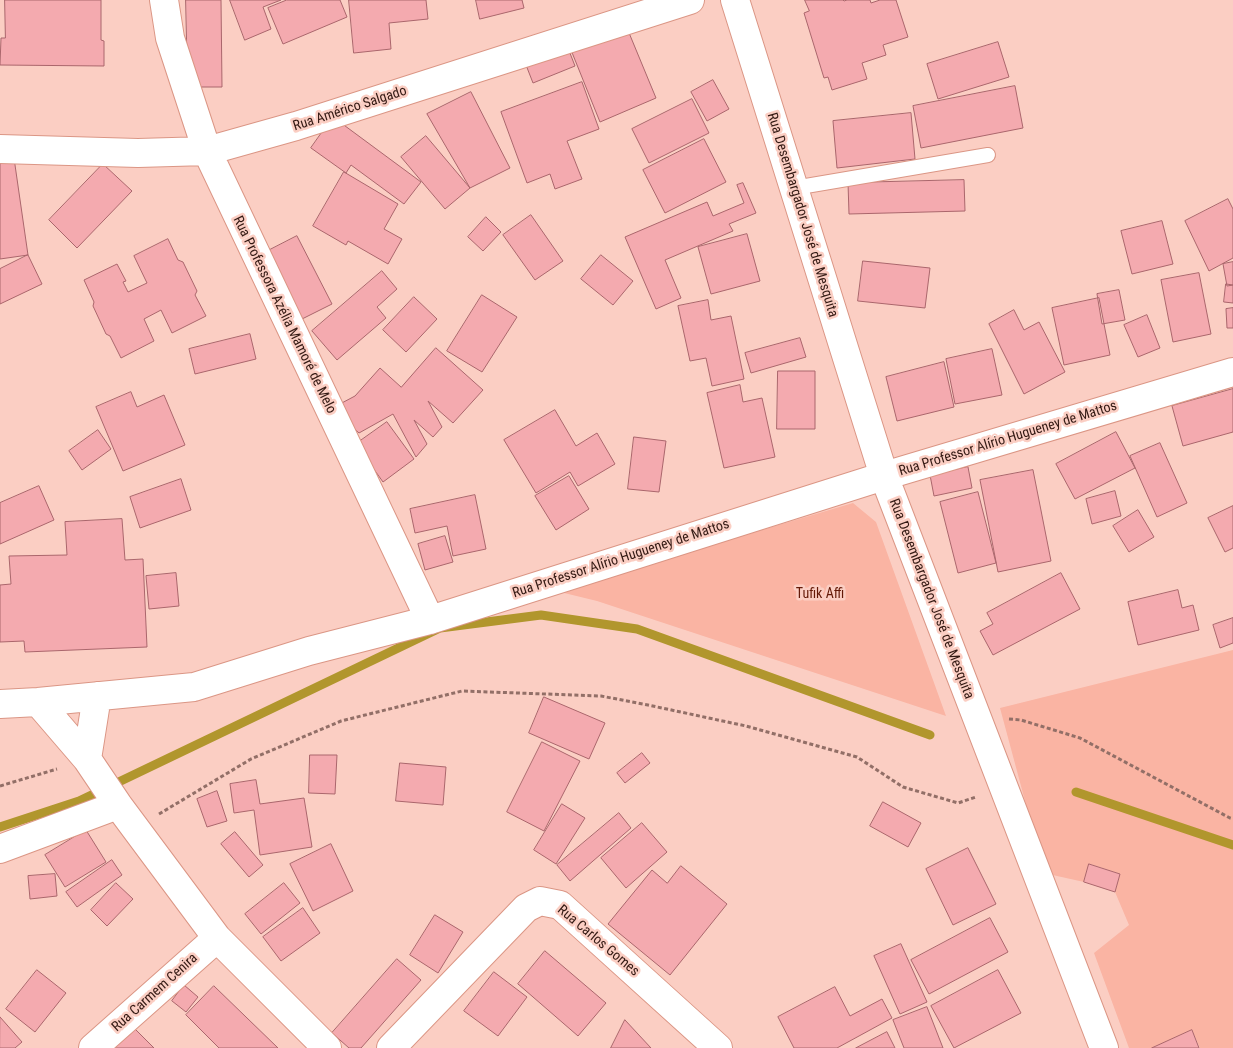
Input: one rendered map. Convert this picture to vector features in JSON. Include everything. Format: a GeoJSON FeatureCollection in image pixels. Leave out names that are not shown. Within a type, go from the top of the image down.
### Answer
{"type":"FeatureCollection","features":[{"type":"Feature","properties":{"kind":"street","name":"Rua Professora Azélia Mamoré de Melo"},"geometry":{"type":"LineString","coordinates":[[164,0],[170,38],[207,151],[430,620]]}},
{"type":"Feature","properties":{"kind":"street","name":"Rua Américo Salgado"},"geometry":{"type":"LineString","coordinates":[[0,149],[138,153],[207,151],[296,126],[690,0]]}},
{"type":"Feature","properties":{"kind":"street","name":"Rua Desembargador José de Mesquita"},"geometry":{"type":"LineString","coordinates":[[734,0],[884,476],[1104,1048]]}},
{"type":"Feature","properties":{"kind":"street","name":"Rua Professor Alírio Hugueney de Mattos"},"geometry":{"type":"LineString","coordinates":[[0,704],[194,687],[309,651],[430,620],[884,476],[1233,372]]}},
{"type":"Feature","properties":{"kind":"street"},"geometry":{"type":"LineString","coordinates":[[89,763],[97,696]]}},
{"type":"Feature","properties":{"kind":"street"},"geometry":{"type":"LineString","coordinates":[[38,702],[89,763],[114,801],[217,938],[327,1048]]}},
{"type":"Feature","properties":{"kind":"street"},"geometry":{"type":"LineString","coordinates":[[0,849],[114,801]]}},
{"type":"Feature","properties":{"kind":"street","name":"Rua Carlos Gomes"},"geometry":{"type":"LineString","coordinates":[[391,1048],[526,908],[540,901],[560,905],[718,1048]]}},
{"type":"Feature","properties":{"kind":"street","name":"Rua Carmem Cenira"},"geometry":{"type":"LineString","coordinates":[[92,1048],[217,938]]}},
{"type":"Feature","properties":{"kind":"lane"},"geometry":{"type":"LineString","coordinates":[[794,188],[988,156]]}},
{"type":"Feature","properties":{"kind":"path"},"geometry":{"type":"LineString","coordinates":[[135,828],[251,759],[341,721],[462,691],[600,696],[746,726],[857,757],[903,787],[958,804],[1003,786]]}},
{"type":"Feature","properties":{"kind":"path"},"geometry":{"type":"LineString","coordinates":[[977,717],[1021,720],[1080,738],[1233,819]]}},
{"type":"Feature","properties":{"kind":"path"},"geometry":{"type":"LineString","coordinates":[[0,786],[89,763]]}},
{"type":"Feature","properties":{"kind":"green space","name":"Tufik Affi"},"geometry":{"type":"Polygon","coordinates":[[[853,503],[876,522],[946,716],[597,601],[556,591],[853,503]]]}},
{"type":"Feature","properties":{"kind":"green space"},"geometry":{"type":"Polygon","coordinates":[[[1233,650],[1233,1048],[1200,1048],[1192,1030],[1152,1048],[1129,1048],[1094,953],[1129,925],[1115,892],[1120,874],[1090,864],[1084,882],[1048,874],[1035,838],[1000,708],[1233,650]]]}},
{"type":"Feature","properties":{"kind":"building"},"geometry":{"type":"Polygon","coordinates":[[[5,0],[101,0],[101,40],[104,41],[104,66],[0,65],[1,38],[5,38],[5,0]]]}},
{"type":"Feature","properties":{"kind":"building"},"geometry":{"type":"Polygon","coordinates":[[[186,0],[221,0],[222,87],[188,87],[186,0]]]}},
{"type":"Feature","properties":{"kind":"building"},"geometry":{"type":"Polygon","coordinates":[[[230,0],[281,0],[263,7],[271,29],[245,40],[230,0]]]}},
{"type":"Feature","properties":{"kind":"building"},"geometry":{"type":"Polygon","coordinates":[[[287,0],[340,0],[347,17],[283,44],[268,8],[287,0]]]}},
{"type":"Feature","properties":{"kind":"building"},"geometry":{"type":"Polygon","coordinates":[[[349,0],[426,0],[428,19],[389,23],[391,49],[354,53],[349,0]]]}},
{"type":"Feature","properties":{"kind":"building"},"geometry":{"type":"Polygon","coordinates":[[[476,0],[522,0],[524,8],[480,19],[476,0]]]}},
{"type":"Feature","properties":{"kind":"building"},"geometry":{"type":"Polygon","coordinates":[[[805,0],[870,0],[871,3],[880,0],[896,0],[908,37],[883,45],[886,55],[862,63],[867,79],[832,90],[828,77],[824,78],[804,13],[809,11],[805,0]]]}},
{"type":"Feature","properties":{"kind":"building"},"geometry":{"type":"Polygon","coordinates":[[[627,28],[656,98],[600,122],[571,50],[627,28]]]}},
{"type":"Feature","properties":{"kind":"building"},"geometry":{"type":"Polygon","coordinates":[[[998,42],[1009,77],[938,99],[927,64],[998,42]]]}},
{"type":"Feature","properties":{"kind":"building"},"geometry":{"type":"Polygon","coordinates":[[[568,48],[575,66],[533,83],[526,65],[568,48]]]}},
{"type":"Feature","properties":{"kind":"building"},"geometry":{"type":"Polygon","coordinates":[[[713,80],[729,109],[707,121],[691,92],[713,80]]]}},
{"type":"Feature","properties":{"kind":"building"},"geometry":{"type":"Polygon","coordinates":[[[582,82],[599,129],[567,141],[582,179],[555,189],[550,174],[527,183],[501,112],[582,82]]]}},
{"type":"Feature","properties":{"kind":"building"},"geometry":{"type":"Polygon","coordinates":[[[1015,86],[1023,128],[921,148],[913,106],[1015,86]]]}},
{"type":"Feature","properties":{"kind":"building"},"geometry":{"type":"Polygon","coordinates":[[[471,92],[510,168],[470,188],[427,114],[471,92]]]}},
{"type":"Feature","properties":{"kind":"building"},"geometry":{"type":"Polygon","coordinates":[[[692,99],[709,133],[649,163],[632,129],[692,99]]]}},
{"type":"Feature","properties":{"kind":"building"},"geometry":{"type":"Polygon","coordinates":[[[911,113],[915,159],[837,168],[833,121],[911,113]]]}},
{"type":"Feature","properties":{"kind":"building"},"geometry":{"type":"Polygon","coordinates":[[[333,117],[421,182],[404,204],[351,165],[346,173],[311,148],[333,117]]]}},
{"type":"Feature","properties":{"kind":"building"},"geometry":{"type":"Polygon","coordinates":[[[426,136],[470,188],[445,209],[401,157],[426,136]]]}},
{"type":"Feature","properties":{"kind":"building"},"geometry":{"type":"Polygon","coordinates":[[[704,139],[726,182],[665,213],[643,170],[704,139]]]}},
{"type":"Feature","properties":{"kind":"building"},"geometry":{"type":"Polygon","coordinates":[[[14,158],[28,255],[0,259],[0,160],[14,158]]]}},
{"type":"Feature","properties":{"kind":"building"},"geometry":{"type":"Polygon","coordinates":[[[103,164],[132,191],[77,248],[49,220],[103,164]]]}},
{"type":"Feature","properties":{"kind":"building"},"geometry":{"type":"Polygon","coordinates":[[[344,172],[398,204],[384,229],[402,239],[388,264],[348,241],[346,245],[313,226],[344,172]]]}},
{"type":"Feature","properties":{"kind":"building"},"geometry":{"type":"Polygon","coordinates":[[[964,180],[965,211],[849,214],[848,183],[964,180]]]}},
{"type":"Feature","properties":{"kind":"building"},"geometry":{"type":"Polygon","coordinates":[[[743,183],[756,213],[729,224],[733,231],[665,260],[681,298],[656,309],[625,237],[707,202],[713,216],[744,203],[737,185],[743,183]]]}},
{"type":"Feature","properties":{"kind":"building"},"geometry":{"type":"Polygon","coordinates":[[[1228,199],[1233,209],[1233,258],[1209,271],[1185,221],[1228,199]]]}},
{"type":"Feature","properties":{"kind":"building"},"geometry":{"type":"Polygon","coordinates":[[[531,215],[563,261],[535,280],[503,235],[531,215]]]}},
{"type":"Feature","properties":{"kind":"building"},"geometry":{"type":"Polygon","coordinates":[[[486,217],[501,232],[483,251],[468,237],[486,217]]]}},
{"type":"Feature","properties":{"kind":"building"},"geometry":{"type":"Polygon","coordinates":[[[1162,221],[1173,264],[1132,274],[1121,231],[1162,221]]]}},
{"type":"Feature","properties":{"kind":"building"},"geometry":{"type":"Polygon","coordinates":[[[747,234],[760,281],[711,294],[698,247],[747,234]]]}},
{"type":"Feature","properties":{"kind":"building"},"geometry":{"type":"Polygon","coordinates":[[[297,236],[332,304],[294,323],[260,255],[297,236]]]}},
{"type":"Feature","properties":{"kind":"building"},"geometry":{"type":"Polygon","coordinates":[[[168,239],[178,260],[183,262],[197,291],[195,295],[206,316],[172,333],[161,310],[144,319],[154,341],[121,358],[110,336],[106,334],[84,280],[117,264],[126,281],[123,282],[128,292],[147,283],[134,256],[168,239]]]}},
{"type":"Feature","properties":{"kind":"building"},"geometry":{"type":"Polygon","coordinates":[[[28,255],[42,284],[0,304],[0,269],[28,255]]]}},
{"type":"Feature","properties":{"kind":"building"},"geometry":{"type":"Polygon","coordinates":[[[601,255],[633,281],[613,305],[581,279],[601,255]]]}},
{"type":"Feature","properties":{"kind":"building"},"geometry":{"type":"Polygon","coordinates":[[[863,261],[930,268],[925,308],[858,301],[863,261]]]}},
{"type":"Feature","properties":{"kind":"building"},"geometry":{"type":"Polygon","coordinates":[[[1233,262],[1233,285],[1227,286],[1223,264],[1233,262]]]}},
{"type":"Feature","properties":{"kind":"building"},"geometry":{"type":"Polygon","coordinates":[[[382,271],[397,289],[377,307],[386,318],[337,360],[312,331],[382,271]]]}},
{"type":"Feature","properties":{"kind":"building"},"geometry":{"type":"Polygon","coordinates":[[[1199,273],[1211,334],[1173,342],[1161,280],[1199,273]]]}},
{"type":"Feature","properties":{"kind":"building"},"geometry":{"type":"Polygon","coordinates":[[[1226,284],[1233,285],[1233,303],[1224,302],[1226,284]]]}},
{"type":"Feature","properties":{"kind":"building"},"geometry":{"type":"Polygon","coordinates":[[[1119,290],[1125,320],[1102,324],[1097,294],[1119,290]]]}},
{"type":"Feature","properties":{"kind":"building"},"geometry":{"type":"Polygon","coordinates":[[[482,295],[517,317],[482,372],[447,351],[482,295]]]}},
{"type":"Feature","properties":{"kind":"building"},"geometry":{"type":"Polygon","coordinates":[[[414,297],[437,319],[406,352],[383,330],[414,297]]]}},
{"type":"Feature","properties":{"kind":"building"},"geometry":{"type":"Polygon","coordinates":[[[1099,298],[1110,355],[1064,365],[1052,308],[1099,298]]]}},
{"type":"Feature","properties":{"kind":"building"},"geometry":{"type":"Polygon","coordinates":[[[708,300],[711,320],[731,316],[744,379],[712,386],[706,358],[690,361],[678,306],[708,300]]]}},
{"type":"Feature","properties":{"kind":"building"},"geometry":{"type":"Polygon","coordinates":[[[1233,308],[1233,328],[1227,328],[1226,309],[1233,308]]]}},
{"type":"Feature","properties":{"kind":"building"},"geometry":{"type":"Polygon","coordinates":[[[1014,310],[1024,330],[1039,322],[1065,372],[1024,394],[989,324],[1014,310]]]}},
{"type":"Feature","properties":{"kind":"building"},"geometry":{"type":"Polygon","coordinates":[[[1147,315],[1160,348],[1138,357],[1124,325],[1147,315]]]}},
{"type":"Feature","properties":{"kind":"building"},"geometry":{"type":"Polygon","coordinates":[[[250,334],[256,359],[195,374],[189,349],[250,334]]]}},
{"type":"Feature","properties":{"kind":"building"},"geometry":{"type":"Polygon","coordinates":[[[800,338],[806,357],[751,373],[745,353],[800,338]]]}},
{"type":"Feature","properties":{"kind":"building"},"geometry":{"type":"Polygon","coordinates":[[[436,348],[483,390],[453,423],[428,401],[442,427],[433,437],[414,420],[427,444],[416,457],[393,414],[359,433],[349,424],[338,405],[355,396],[380,368],[401,387],[436,348]]]}},
{"type":"Feature","properties":{"kind":"building"},"geometry":{"type":"Polygon","coordinates":[[[992,349],[1002,395],[955,404],[946,359],[992,349]]]}},
{"type":"Feature","properties":{"kind":"building"},"geometry":{"type":"Polygon","coordinates":[[[944,362],[954,407],[897,421],[886,377],[944,362]]]}},
{"type":"Feature","properties":{"kind":"building"},"geometry":{"type":"Polygon","coordinates":[[[778,371],[815,371],[815,429],[777,429],[778,371]]]}},
{"type":"Feature","properties":{"kind":"building"},"geometry":{"type":"Polygon","coordinates":[[[740,385],[743,402],[762,398],[775,457],[724,468],[707,393],[740,385]]]}},
{"type":"Feature","properties":{"kind":"building"},"geometry":{"type":"Polygon","coordinates":[[[1233,389],[1233,432],[1183,446],[1172,406],[1233,389]]]}},
{"type":"Feature","properties":{"kind":"building"},"geometry":{"type":"Polygon","coordinates":[[[131,392],[137,407],[164,395],[185,445],[123,471],[96,407],[131,392]]]}},
{"type":"Feature","properties":{"kind":"building"},"geometry":{"type":"Polygon","coordinates":[[[555,410],[576,446],[597,433],[615,464],[578,486],[570,472],[536,493],[504,440],[555,410]]]}},
{"type":"Feature","properties":{"kind":"building"},"geometry":{"type":"Polygon","coordinates":[[[387,422],[414,459],[383,482],[356,444],[387,422]]]}},
{"type":"Feature","properties":{"kind":"building"},"geometry":{"type":"Polygon","coordinates":[[[98,430],[111,449],[82,470],[69,451],[98,430]]]}},
{"type":"Feature","properties":{"kind":"building"},"geometry":{"type":"Polygon","coordinates":[[[1116,432],[1135,468],[1075,499],[1056,464],[1116,432]]]}},
{"type":"Feature","properties":{"kind":"building"},"geometry":{"type":"Polygon","coordinates":[[[634,437],[666,441],[659,492],[628,489],[634,437]]]}},
{"type":"Feature","properties":{"kind":"building"},"geometry":{"type":"Polygon","coordinates":[[[1160,443],[1187,503],[1157,517],[1130,456],[1160,443]]]}},
{"type":"Feature","properties":{"kind":"building"},"geometry":{"type":"Polygon","coordinates":[[[968,467],[972,488],[934,496],[930,475],[968,467]]]}},
{"type":"Feature","properties":{"kind":"building"},"geometry":{"type":"Polygon","coordinates":[[[1033,470],[1051,561],[998,572],[980,480],[1033,470]]]}},
{"type":"Feature","properties":{"kind":"building"},"geometry":{"type":"Polygon","coordinates":[[[569,476],[589,509],[556,530],[535,496],[569,476]]]}},
{"type":"Feature","properties":{"kind":"building"},"geometry":{"type":"Polygon","coordinates":[[[181,479],[191,510],[140,528],[130,497],[181,479]]]}},
{"type":"Feature","properties":{"kind":"building"},"geometry":{"type":"Polygon","coordinates":[[[39,486],[54,520],[0,544],[0,503],[39,486]]]}},
{"type":"Feature","properties":{"kind":"building"},"geometry":{"type":"Polygon","coordinates":[[[1115,491],[1121,516],[1092,524],[1086,499],[1115,491]]]}},
{"type":"Feature","properties":{"kind":"building"},"geometry":{"type":"Polygon","coordinates":[[[978,492],[996,563],[958,573],[940,502],[978,492]]]}},
{"type":"Feature","properties":{"kind":"building"},"geometry":{"type":"Polygon","coordinates":[[[475,495],[486,549],[453,556],[447,526],[415,533],[410,509],[475,495]]]}},
{"type":"Feature","properties":{"kind":"building"},"geometry":{"type":"Polygon","coordinates":[[[1233,506],[1233,548],[1225,552],[1208,518],[1233,506]]]}},
{"type":"Feature","properties":{"kind":"building"},"geometry":{"type":"Polygon","coordinates":[[[1138,510],[1154,537],[1129,552],[1113,526],[1138,510]]]}},
{"type":"Feature","properties":{"kind":"building"},"geometry":{"type":"Polygon","coordinates":[[[122,519],[125,560],[143,559],[147,647],[25,652],[24,641],[0,642],[0,585],[11,584],[9,556],[67,555],[65,522],[122,519]]]}},
{"type":"Feature","properties":{"kind":"building"},"geometry":{"type":"Polygon","coordinates":[[[445,536],[453,562],[425,570],[418,544],[445,536]]]}},
{"type":"Feature","properties":{"kind":"building"},"geometry":{"type":"Polygon","coordinates":[[[176,573],[179,606],[149,609],[146,576],[176,573]]]}},
{"type":"Feature","properties":{"kind":"building"},"geometry":{"type":"Polygon","coordinates":[[[1061,573],[1080,609],[993,655],[980,631],[993,624],[987,613],[1061,573]]]}},
{"type":"Feature","properties":{"kind":"building"},"geometry":{"type":"Polygon","coordinates":[[[1178,590],[1182,608],[1193,605],[1199,630],[1138,645],[1128,602],[1178,590]]]}},
{"type":"Feature","properties":{"kind":"building"},"geometry":{"type":"Polygon","coordinates":[[[1233,618],[1233,643],[1220,648],[1213,625],[1233,618]]]}},
{"type":"Feature","properties":{"kind":"building"},"geometry":{"type":"Polygon","coordinates":[[[544,697],[605,723],[589,759],[529,733],[544,697]]]}},
{"type":"Feature","properties":{"kind":"building"},"geometry":{"type":"Polygon","coordinates":[[[542,742],[580,761],[544,831],[507,812],[542,742]]]}},
{"type":"Feature","properties":{"kind":"building"},"geometry":{"type":"Polygon","coordinates":[[[642,753],[650,763],[625,783],[617,773],[642,753]]]}},
{"type":"Feature","properties":{"kind":"building"},"geometry":{"type":"Polygon","coordinates":[[[310,755],[337,755],[335,794],[309,793],[310,755]]]}},
{"type":"Feature","properties":{"kind":"building"},"geometry":{"type":"Polygon","coordinates":[[[400,763],[446,767],[443,805],[396,801],[400,763]]]}},
{"type":"Feature","properties":{"kind":"building"},"geometry":{"type":"Polygon","coordinates":[[[256,780],[260,804],[304,798],[312,847],[260,855],[254,810],[234,813],[230,784],[256,780]]]}},
{"type":"Feature","properties":{"kind":"building"},"geometry":{"type":"Polygon","coordinates":[[[217,791],[227,821],[207,827],[197,799],[217,791]]]}},
{"type":"Feature","properties":{"kind":"building"},"geometry":{"type":"Polygon","coordinates":[[[883,802],[921,823],[908,847],[870,826],[883,802]]]}},
{"type":"Feature","properties":{"kind":"building"},"geometry":{"type":"Polygon","coordinates":[[[562,804],[585,818],[556,864],[534,850],[562,804]]]}},
{"type":"Feature","properties":{"kind":"building"},"geometry":{"type":"Polygon","coordinates":[[[619,813],[631,828],[570,881],[557,865],[619,813]]]}},
{"type":"Feature","properties":{"kind":"building"},"geometry":{"type":"Polygon","coordinates":[[[642,823],[667,852],[626,888],[601,858],[642,823]]]}},
{"type":"Feature","properties":{"kind":"building"},"geometry":{"type":"Polygon","coordinates":[[[86,830],[106,862],[65,887],[45,855],[86,830]]]}},
{"type":"Feature","properties":{"kind":"building"},"geometry":{"type":"Polygon","coordinates":[[[235,832],[263,865],[249,877],[221,844],[235,832]]]}},
{"type":"Feature","properties":{"kind":"building"},"geometry":{"type":"Polygon","coordinates":[[[331,844],[353,891],[313,911],[290,864],[331,844]]]}},
{"type":"Feature","properties":{"kind":"building"},"geometry":{"type":"Polygon","coordinates":[[[968,848],[996,904],[953,925],[926,869],[968,848]]]}},
{"type":"Feature","properties":{"kind":"building"},"geometry":{"type":"Polygon","coordinates":[[[112,860],[122,875],[77,907],[66,892],[112,860]]]}},
{"type":"Feature","properties":{"kind":"building"},"geometry":{"type":"Polygon","coordinates":[[[1089,864],[1120,874],[1115,892],[1084,882],[1089,864]]]}},
{"type":"Feature","properties":{"kind":"building"},"geometry":{"type":"Polygon","coordinates":[[[681,866],[727,904],[670,975],[608,924],[652,870],[667,883],[681,866]]]}},
{"type":"Feature","properties":{"kind":"building"},"geometry":{"type":"Polygon","coordinates":[[[55,874],[57,896],[30,899],[28,876],[55,874]]]}},
{"type":"Feature","properties":{"kind":"building"},"geometry":{"type":"Polygon","coordinates":[[[116,883],[133,899],[107,926],[91,910],[116,883]]]}},
{"type":"Feature","properties":{"kind":"building"},"geometry":{"type":"Polygon","coordinates":[[[284,883],[300,903],[261,934],[245,914],[284,883]]]}},
{"type":"Feature","properties":{"kind":"building"},"geometry":{"type":"Polygon","coordinates":[[[303,908],[320,933],[281,961],[263,937],[303,908]]]}},
{"type":"Feature","properties":{"kind":"building"},"geometry":{"type":"Polygon","coordinates":[[[435,915],[463,932],[438,973],[410,955],[435,915]]]}},
{"type":"Feature","properties":{"kind":"building"},"geometry":{"type":"Polygon","coordinates":[[[990,918],[1008,952],[929,994],[911,960],[990,918]]]}},
{"type":"Feature","properties":{"kind":"building"},"geometry":{"type":"Polygon","coordinates":[[[901,944],[927,1002],[900,1014],[874,956],[901,944]]]}},
{"type":"Feature","properties":{"kind":"building"},"geometry":{"type":"Polygon","coordinates":[[[545,951],[606,1003],[578,1036],[518,984],[545,951]]]}},
{"type":"Feature","properties":{"kind":"building"},"geometry":{"type":"Polygon","coordinates":[[[397,959],[421,980],[361,1048],[349,1048],[332,1033],[397,959]]]}},
{"type":"Feature","properties":{"kind":"building"},"geometry":{"type":"Polygon","coordinates":[[[37,970],[66,993],[35,1032],[6,1009],[37,970]]]}},
{"type":"Feature","properties":{"kind":"building"},"geometry":{"type":"Polygon","coordinates":[[[998,970],[1021,1013],[954,1048],[931,1006],[998,970]]]}},
{"type":"Feature","properties":{"kind":"building"},"geometry":{"type":"Polygon","coordinates":[[[494,972],[527,997],[498,1036],[464,1011],[494,972]]]}},
{"type":"Feature","properties":{"kind":"building"},"geometry":{"type":"Polygon","coordinates":[[[184,985],[198,997],[186,1012],[172,1001],[184,985]]]}},
{"type":"Feature","properties":{"kind":"building"},"geometry":{"type":"Polygon","coordinates":[[[214,986],[278,1048],[219,1048],[186,1015],[214,986]]]}},
{"type":"Feature","properties":{"kind":"building"},"geometry":{"type":"Polygon","coordinates":[[[835,987],[850,1016],[882,999],[892,1018],[837,1048],[794,1048],[778,1017],[835,987]]]}},
{"type":"Feature","properties":{"kind":"building"},"geometry":{"type":"Polygon","coordinates":[[[927,1007],[943,1048],[904,1048],[893,1020],[927,1007]]]}},
{"type":"Feature","properties":{"kind":"building"},"geometry":{"type":"Polygon","coordinates":[[[0,1017],[22,1042],[15,1048],[0,1048],[0,1017]]]}},
{"type":"Feature","properties":{"kind":"building"},"geometry":{"type":"Polygon","coordinates":[[[625,1020],[651,1048],[611,1048],[625,1020]]]}},
{"type":"Feature","properties":{"kind":"building"},"geometry":{"type":"Polygon","coordinates":[[[134,1028],[154,1048],[114,1048],[134,1028]]]}},
{"type":"Feature","properties":{"kind":"building"},"geometry":{"type":"Polygon","coordinates":[[[1192,1030],[1199,1048],[1152,1048],[1192,1030]]]}},
{"type":"Feature","properties":{"kind":"building"},"geometry":{"type":"Polygon","coordinates":[[[887,1032],[895,1048],[856,1048],[887,1032]]]}},
{"type":"Feature","properties":{"kind":"waterway"},"geometry":{"type":"LineString","coordinates":[[0,827],[79,801],[440,628],[541,615],[637,629],[930,735]]}},
{"type":"Feature","properties":{"kind":"waterway"},"geometry":{"type":"LineString","coordinates":[[1076,792],[1233,845]]}}]}
